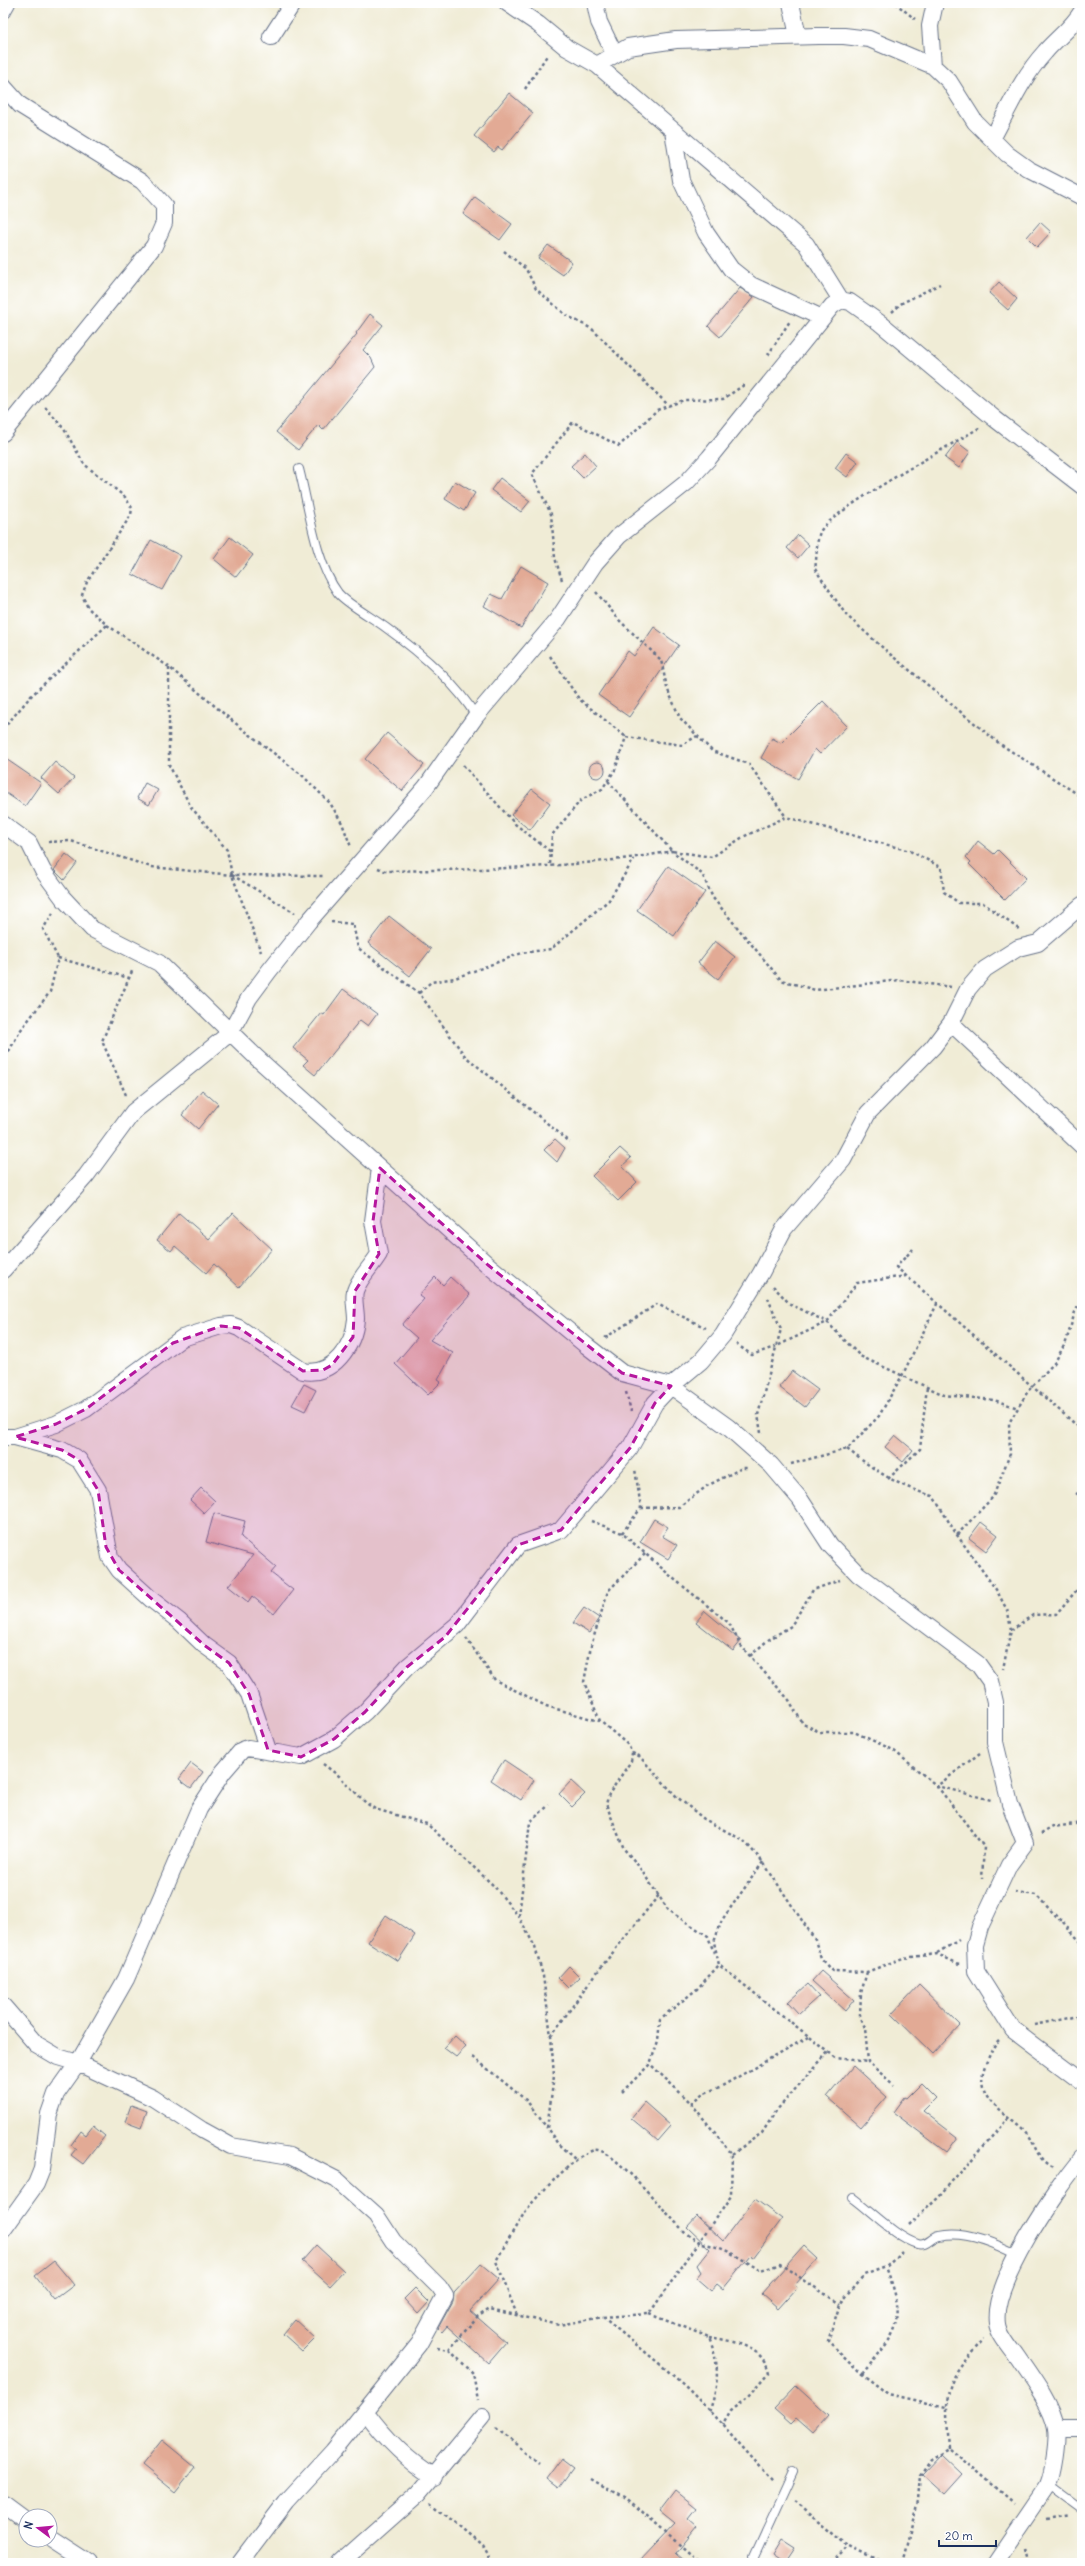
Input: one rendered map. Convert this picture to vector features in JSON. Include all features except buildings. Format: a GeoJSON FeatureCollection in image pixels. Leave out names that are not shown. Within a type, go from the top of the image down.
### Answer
{"type":"FeatureCollection","features":[{"type":"Feature","properties":{"kind":"street"},"geometry":{"type":"LineString","coordinates":[[3,10],[7,3]]}},
{"type":"Feature","properties":{"kind":"street"},"geometry":{"type":"LineString","coordinates":[[271,37],[293,3]]}},
{"type":"Feature","properties":{"kind":"street"},"geometry":{"type":"LineString","coordinates":[[507,3],[567,48],[597,65],[806,244],[841,300],[850,302],[880,323],[995,419],[1082,486]]}},
{"type":"Feature","properties":{"kind":"street"},"geometry":{"type":"LineString","coordinates":[[595,3],[600,22],[614,53]]}},
{"type":"Feature","properties":{"kind":"street"},"geometry":{"type":"LineString","coordinates":[[791,3],[798,36]]}},
{"type":"Feature","properties":{"kind":"street"},"geometry":{"type":"LineString","coordinates":[[933,66],[930,32],[935,3]]}},
{"type":"Feature","properties":{"kind":"street"},"geometry":{"type":"LineString","coordinates":[[992,139],[1026,76],[1045,51],[1072,27],[1082,11]]}},
{"type":"Feature","properties":{"kind":"street"},"geometry":{"type":"LineString","coordinates":[[913,57],[930,32]]}},
{"type":"Feature","properties":{"kind":"street"},"geometry":{"type":"LineString","coordinates":[[597,65],[614,53],[628,47],[676,40],[798,36],[844,36],[868,39],[933,66],[949,82],[975,122],[992,139],[1028,169],[1082,197]]}},
{"type":"Feature","properties":{"kind":"street"},"geometry":{"type":"LineString","coordinates":[[3,86],[20,106],[142,181],[164,205],[164,223],[154,246],[3,433]]}},
{"type":"Feature","properties":{"kind":"street"},"geometry":{"type":"LineString","coordinates":[[673,131],[681,180],[706,233],[731,269],[751,285],[822,318]]}},
{"type":"Feature","properties":{"kind":"street"},"geometry":{"type":"LineString","coordinates":[[3,1270],[86,1176],[133,1112],[230,1033],[249,998],[269,971],[348,876],[426,787],[476,716],[570,603],[585,577],[619,536],[686,483],[709,458],[832,306],[841,300]]}},
{"type":"Feature","properties":{"kind":"street"},"geometry":{"type":"LineString","coordinates":[[3,824],[29,843],[44,871],[63,898],[92,929],[159,963],[230,1033],[488,1265],[622,1373],[671,1386],[728,1427],[769,1464],[800,1499],[830,1545],[858,1574],[978,1664],[990,1681],[996,1702],[995,1742],[1010,1804],[1025,1843],[1011,1861],[996,1889],[975,1945],[976,1971],[1013,2030],[1082,2082]]}},
{"type":"Feature","properties":{"kind":"street"},"geometry":{"type":"LineString","coordinates":[[3,2230],[36,2184],[42,2169],[49,2114],[56,2094],[78,2063],[126,1979],[199,1809],[211,1789],[242,1750],[248,1748],[268,1750],[301,1757],[334,1739],[365,1712],[407,1667],[457,1626],[518,1545],[561,1530],[630,1448],[655,1403],[671,1386],[701,1361],[722,1335],[761,1273],[784,1229],[843,1160],[868,1113],[933,1047],[951,1023],[968,989],[985,969],[1018,948],[1038,943],[1082,905]]}},
{"type":"Feature","properties":{"kind":"street"},"geometry":{"type":"LineString","coordinates":[[951,1023],[1082,1146]]}},
{"type":"Feature","properties":{"kind":"street"},"geometry":{"type":"LineString","coordinates":[[9,1437],[56,1424],[86,1409],[148,1364],[173,1343],[221,1326],[231,1325],[239,1328],[303,1371],[311,1372],[323,1370],[332,1364],[353,1337],[356,1318],[355,1291],[379,1254],[373,1221],[380,1168]]}},
{"type":"Feature","properties":{"kind":"street"},"geometry":{"type":"LineString","coordinates":[[9,1437],[62,1450],[79,1460],[98,1490],[110,1557],[119,1570],[152,1600],[179,1621],[204,1645],[229,1663],[249,1694],[268,1750]]}},
{"type":"Feature","properties":{"kind":"street"},"geometry":{"type":"LineString","coordinates":[[3,2006],[36,2044],[58,2057],[78,2063],[153,2098],[206,2133],[231,2146],[290,2156],[337,2180],[376,2215],[393,2241],[443,2291],[445,2296],[443,2303],[419,2344],[366,2412],[333,2451],[286,2502],[240,2563]]}},
{"type":"Feature","properties":{"kind":"street"},"geometry":{"type":"LineString","coordinates":[[995,2563],[1034,2520],[1052,2474],[1056,2428],[1040,2392],[997,2324],[996,2306],[1018,2255],[1052,2196],[1082,2158]]}},
{"type":"Feature","properties":{"kind":"street"},"geometry":{"type":"LineString","coordinates":[[366,2412],[389,2441],[414,2464],[434,2477]]}},
{"type":"Feature","properties":{"kind":"street"},"geometry":{"type":"LineString","coordinates":[[340,2563],[419,2493],[434,2477],[482,2417]]}},
{"type":"Feature","properties":{"kind":"street"},"geometry":{"type":"LineString","coordinates":[[1056,2428],[1082,2428]]}},
{"type":"Feature","properties":{"kind":"street"},"geometry":{"type":"LineString","coordinates":[[3,2504],[18,2515]]}},
{"type":"Feature","properties":{"kind":"street"},"geometry":{"type":"LineString","coordinates":[[58,2542],[90,2563]]}},
{"type":"Feature","properties":{"kind":"lane"},"geometry":{"type":"LineString","coordinates":[[299,469],[324,564],[339,594],[390,631],[440,674],[464,696],[476,716]]}},
{"type":"Feature","properties":{"kind":"lane"},"geometry":{"type":"LineString","coordinates":[[853,2198],[900,2234],[918,2244],[923,2245],[944,2235],[972,2238],[1000,2246],[1018,2255]]}},
{"type":"Feature","properties":{"kind":"lane"},"geometry":{"type":"LineString","coordinates":[[754,2563],[754,2556],[794,2472]]}},
{"type":"Feature","properties":{"kind":"lane"},"geometry":{"type":"LineString","coordinates":[[1048,2485],[1078,2512]]}},
{"type":"Feature","properties":{"kind":"path"},"geometry":{"type":"LineString","coordinates":[[895,3],[930,32]]}},
{"type":"Feature","properties":{"kind":"path"},"geometry":{"type":"LineString","coordinates":[[525,89],[558,40]]}},
{"type":"Feature","properties":{"kind":"path"},"geometry":{"type":"LineString","coordinates":[[504,251],[526,269],[536,289],[566,315],[592,329],[669,406]]}},
{"type":"Feature","properties":{"kind":"path"},"geometry":{"type":"LineString","coordinates":[[880,323],[902,303],[940,284]]}},
{"type":"Feature","properties":{"kind":"path"},"geometry":{"type":"LineString","coordinates":[[766,358],[800,308]]}},
{"type":"Feature","properties":{"kind":"path"},"geometry":{"type":"LineString","coordinates":[[570,603],[555,558],[551,514],[532,474],[573,422],[619,446],[657,410],[684,400],[722,399],[749,382]]}},
{"type":"Feature","properties":{"kind":"path"},"geometry":{"type":"LineString","coordinates":[[34,394],[64,430],[84,464],[125,496],[132,508],[131,515],[87,582],[82,595],[88,608],[107,625],[169,667],[308,781],[330,803],[342,823],[350,845],[362,861],[385,871],[509,868],[634,858],[672,851],[712,857],[743,837],[786,817]]}},
{"type":"Feature","properties":{"kind":"path"},"geometry":{"type":"LineString","coordinates":[[995,419],[906,471],[840,514],[820,532],[815,569],[846,615],[909,670],[1000,744],[1082,797]]}},
{"type":"Feature","properties":{"kind":"path"},"geometry":{"type":"LineString","coordinates":[[585,577],[620,621],[661,660],[667,688],[680,718],[712,751],[749,764],[786,817],[910,851],[940,866],[944,892],[959,903],[983,903],[1038,943]]}},
{"type":"Feature","properties":{"kind":"path"},"geometry":{"type":"LineString","coordinates":[[3,729],[31,696],[107,625]]}},
{"type":"Feature","properties":{"kind":"path"},"geometry":{"type":"LineString","coordinates":[[532,650],[553,656],[579,699],[626,737],[682,745],[697,736]]}},
{"type":"Feature","properties":{"kind":"path"},"geometry":{"type":"LineString","coordinates":[[169,667],[169,765],[191,807],[227,850],[232,875],[269,971]]}},
{"type":"Feature","properties":{"kind":"path"},"geometry":{"type":"LineString","coordinates":[[550,864],[552,835],[581,800],[602,789],[615,770],[626,737]]}},
{"type":"Feature","properties":{"kind":"path"},"geometry":{"type":"LineString","coordinates":[[451,751],[515,824],[551,852]]}},
{"type":"Feature","properties":{"kind":"path"},"geometry":{"type":"LineString","coordinates":[[608,781],[672,851],[702,874],[713,898],[781,980],[815,990],[899,980],[968,989]]}},
{"type":"Feature","properties":{"kind":"path"},"geometry":{"type":"LineString","coordinates":[[29,843],[71,841],[151,867],[232,875],[348,876]]}},
{"type":"Feature","properties":{"kind":"path"},"geometry":{"type":"LineString","coordinates":[[419,993],[431,982],[456,978],[522,953],[551,949],[609,900],[634,858]]}},
{"type":"Feature","properties":{"kind":"path"},"geometry":{"type":"LineString","coordinates":[[3,1062],[20,1030],[50,992],[58,958],[43,929],[63,898]]}},
{"type":"Feature","properties":{"kind":"path"},"geometry":{"type":"LineString","coordinates":[[358,948],[419,993],[465,1056],[570,1142]]}},
{"type":"Feature","properties":{"kind":"path"},"geometry":{"type":"LineString","coordinates":[[133,1112],[102,1041],[140,954]]}},
{"type":"Feature","properties":{"kind":"path"},"geometry":{"type":"LineString","coordinates":[[58,958],[129,978]]}},
{"type":"Feature","properties":{"kind":"path"},"geometry":{"type":"LineString","coordinates":[[913,1249],[896,1267],[1082,1430]]}},
{"type":"Feature","properties":{"kind":"path"},"geometry":{"type":"LineString","coordinates":[[761,1273],[790,1304],[827,1322],[860,1356],[903,1374],[944,1394],[994,1400],[1018,1408]]}},
{"type":"Feature","properties":{"kind":"path"},"geometry":{"type":"LineString","coordinates":[[761,1273],[769,1302],[781,1329],[758,1415],[769,1464]]}},
{"type":"Feature","properties":{"kind":"path"},"geometry":{"type":"LineString","coordinates":[[957,1535],[993,1497],[1010,1454],[1009,1423],[1032,1387],[1055,1362],[1066,1342],[1075,1312],[1082,1299]]}},
{"type":"Feature","properties":{"kind":"path"},"geometry":{"type":"LineString","coordinates":[[642,1508],[679,1507],[707,1486],[742,1468],[848,1449],[878,1416],[903,1374],[937,1304]]}},
{"type":"Feature","properties":{"kind":"path"},"geometry":{"type":"LineString","coordinates":[[888,1479],[920,1449],[927,1387]]}},
{"type":"Feature","properties":{"kind":"path"},"geometry":{"type":"LineString","coordinates":[[848,1449],[888,1479],[908,1489],[933,1496],[957,1535],[997,1592],[1008,1612],[1011,1630],[1002,1672]]}},
{"type":"Feature","properties":{"kind":"path"},"geometry":{"type":"LineString","coordinates":[[1076,1493],[1082,1497]]}},
{"type":"Feature","properties":{"kind":"path"},"geometry":{"type":"LineString","coordinates":[[571,1517],[593,1521],[622,1533],[645,1554],[729,1623],[741,1646],[789,1700],[803,1724],[820,1732],[854,1732],[892,1750],[937,1786],[984,1847],[982,1881]]}},
{"type":"Feature","properties":{"kind":"path"},"geometry":{"type":"LineString","coordinates":[[600,1721],[584,1682],[591,1646],[608,1591],[645,1554]]}},
{"type":"Feature","properties":{"kind":"path"},"geometry":{"type":"LineString","coordinates":[[750,1656],[768,1640],[791,1626],[813,1590],[840,1580],[850,1565]]}},
{"type":"Feature","properties":{"kind":"path"},"geometry":{"type":"LineString","coordinates":[[1011,1630],[1033,1615],[1056,1614],[1082,1584]]}},
{"type":"Feature","properties":{"kind":"path"},"geometry":{"type":"LineString","coordinates":[[457,1626],[495,1680],[546,1706],[600,1721],[628,1745],[632,1753],[631,1762],[609,1794],[606,1804],[624,1848],[669,1911],[708,1936],[719,1964],[808,2037],[829,2050],[836,2058],[868,2062],[894,2085]]}},
{"type":"Feature","properties":{"kind":"path"},"geometry":{"type":"LineString","coordinates":[[937,1786],[995,1742]]}},
{"type":"Feature","properties":{"kind":"path"},"geometry":{"type":"LineString","coordinates":[[632,1753],[639,1756],[677,1796],[704,1819],[744,1841],[763,1862],[814,1940],[821,1959],[832,1971],[867,1972],[903,1958],[937,1954],[976,1971]]}},
{"type":"Feature","properties":{"kind":"path"},"geometry":{"type":"LineString","coordinates":[[301,1757],[322,1764],[340,1776],[366,1803],[374,1809],[427,1824],[494,1886],[519,1917],[535,1947],[543,1976],[551,2036],[554,2076],[547,2128]]}},
{"type":"Feature","properties":{"kind":"path"},"geometry":{"type":"LineString","coordinates":[[937,1786],[1010,1804]]}},
{"type":"Feature","properties":{"kind":"path"},"geometry":{"type":"LineString","coordinates":[[519,1917],[530,1822],[549,1804]]}},
{"type":"Feature","properties":{"kind":"path"},"geometry":{"type":"LineString","coordinates":[[1025,1843],[1053,1827],[1082,1823]]}},
{"type":"Feature","properties":{"kind":"path"},"geometry":{"type":"LineString","coordinates":[[714,1953],[714,1942],[722,1920],[763,1862]]}},
{"type":"Feature","properties":{"kind":"path"},"geometry":{"type":"LineString","coordinates":[[996,1889],[1036,1895],[1082,1943]]}},
{"type":"Feature","properties":{"kind":"path"},"geometry":{"type":"LineString","coordinates":[[551,2036],[598,1971],[659,1895]]}},
{"type":"Feature","properties":{"kind":"path"},"geometry":{"type":"LineString","coordinates":[[622,2092],[650,2064],[658,2041],[660,2019],[697,1989],[719,1964]]}},
{"type":"Feature","properties":{"kind":"path"},"geometry":{"type":"LineString","coordinates":[[867,1972],[861,1993],[860,2015],[865,2028],[868,2062]]}},
{"type":"Feature","properties":{"kind":"path"},"geometry":{"type":"LineString","coordinates":[[1068,2174],[1047,2165],[1038,2156],[1025,2130],[1009,2117],[982,2090],[981,2077],[996,2043],[1013,2030],[1082,2015]]}},
{"type":"Feature","properties":{"kind":"path"},"geometry":{"type":"LineString","coordinates":[[691,2103],[702,2094],[722,2086],[808,2037]]}},
{"type":"Feature","properties":{"kind":"path"},"geometry":{"type":"LineString","coordinates":[[732,2154],[762,2134],[776,2111],[829,2050]]}},
{"type":"Feature","properties":{"kind":"path"},"geometry":{"type":"LineString","coordinates":[[473,2057],[527,2101],[558,2144],[576,2160]]}},
{"type":"Feature","properties":{"kind":"path"},"geometry":{"type":"LineString","coordinates":[[649,2314],[731,2196],[732,2154],[691,2103],[650,2064]]}},
{"type":"Feature","properties":{"kind":"path"},"geometry":{"type":"LineString","coordinates":[[900,2234],[939,2197],[1009,2117]]}},
{"type":"Feature","properties":{"kind":"path"},"geometry":{"type":"LineString","coordinates":[[517,2315],[496,2260],[531,2204],[576,2160],[587,2152],[598,2150],[607,2154],[641,2185],[684,2231],[699,2243],[726,2250],[761,2271],[780,2264],[840,2304]]}},
{"type":"Feature","properties":{"kind":"path"},"geometry":{"type":"LineString","coordinates":[[918,2244],[904,2250],[886,2267],[864,2275],[840,2304],[828,2341],[862,2374],[888,2394],[946,2407]]}},
{"type":"Feature","properties":{"kind":"path"},"geometry":{"type":"LineString","coordinates":[[862,2374],[893,2337],[897,2327],[896,2291],[886,2267]]}},
{"type":"Feature","properties":{"kind":"path"},"geometry":{"type":"LineString","coordinates":[[449,2350],[477,2317],[490,2309],[559,2325],[603,2317],[649,2314],[709,2337],[741,2343],[765,2359],[769,2373],[749,2396],[736,2406],[722,2425]]}},
{"type":"Feature","properties":{"kind":"path"},"geometry":{"type":"LineString","coordinates":[[603,2317],[687,2389],[722,2425],[744,2452],[784,2492],[848,2545],[885,2563]]}},
{"type":"Feature","properties":{"kind":"path"},"geometry":{"type":"LineString","coordinates":[[997,2324],[958,2368],[949,2386],[946,2407],[949,2448],[1034,2520],[1078,2512]]}},
{"type":"Feature","properties":{"kind":"path"},"geometry":{"type":"LineString","coordinates":[[709,2337],[717,2365],[718,2384],[709,2412]]}},
{"type":"Feature","properties":{"kind":"path"},"geometry":{"type":"LineString","coordinates":[[419,2344],[449,2350],[473,2373],[482,2417],[539,2463]]}},
{"type":"Feature","properties":{"kind":"path"},"geometry":{"type":"LineString","coordinates":[[902,2563],[918,2502],[920,2475],[931,2459],[949,2448]]}},
{"type":"Feature","properties":{"kind":"path"},"geometry":{"type":"LineString","coordinates":[[591,2479],[624,2498],[700,2563]]}},
{"type":"Feature","properties":{"kind":"path"},"geometry":{"type":"LineString","coordinates":[[419,2493],[482,2546],[491,2563]]}},
{"type":"Feature","properties":{"kind":"path"},"geometry":{"type":"LineString","coordinates":[[832,2563],[848,2545]]}},
{"type":"Feature","properties":{"kind":"highlighted area"},"geometry":{"type":"Polygon","coordinates":[[[380,1168],[488,1265],[622,1373],[671,1386],[655,1403],[630,1448],[561,1530],[518,1545],[445,1637],[407,1667],[365,1712],[334,1739],[301,1757],[268,1750],[249,1694],[229,1663],[204,1645],[119,1570],[106,1547],[98,1490],[79,1460],[62,1450],[15,1437],[56,1424],[86,1409],[173,1343],[221,1326],[239,1328],[303,1371],[323,1370],[332,1365],[353,1337],[355,1291],[379,1254],[373,1221],[380,1168]]]}}]}
